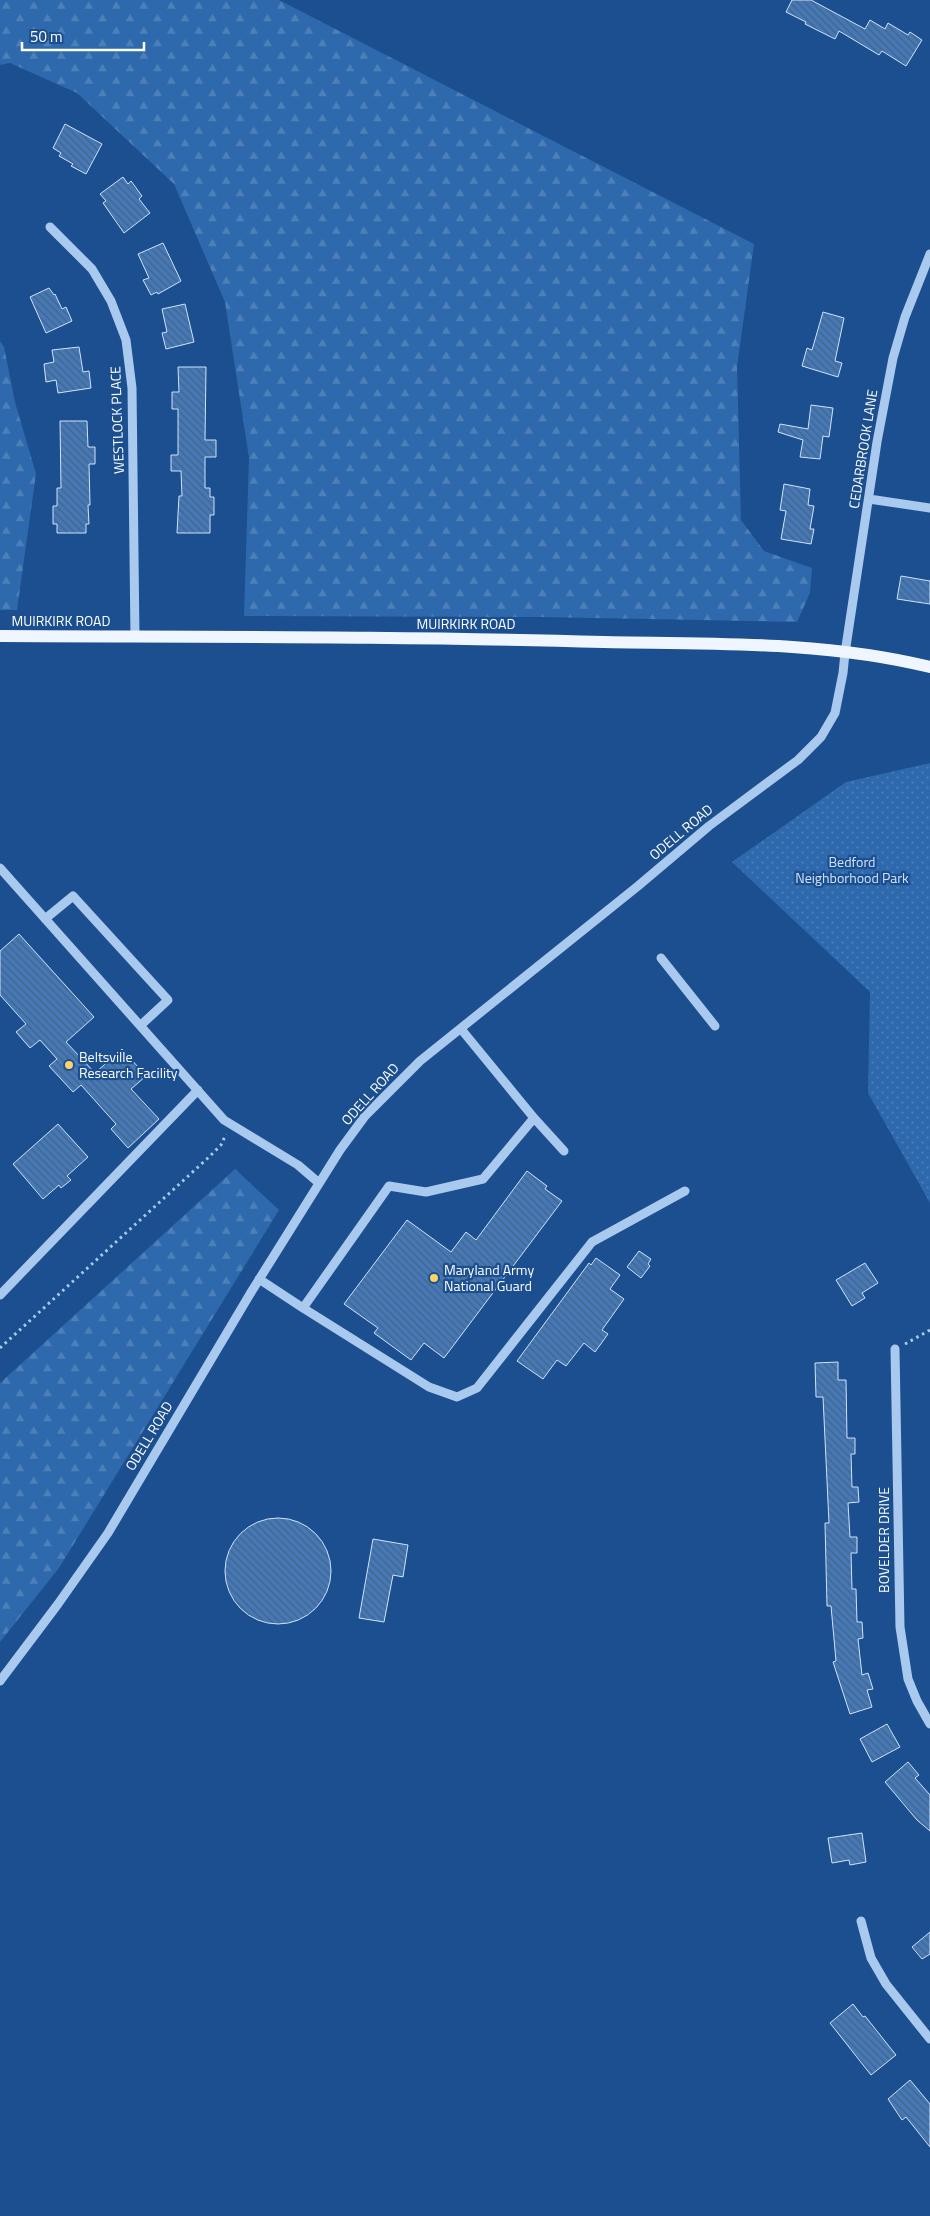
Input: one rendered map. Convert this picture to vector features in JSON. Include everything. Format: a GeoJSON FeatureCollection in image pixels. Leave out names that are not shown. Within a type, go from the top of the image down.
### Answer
{"type":"FeatureCollection","features":[{"type":"Feature","properties":{"kind":"main road","name":"MUIRKIRK ROAD"},"geometry":{"type":"LineString","coordinates":[[0,636],[488,638],[750,646],[810,649],[909,662],[930,667]]}},
{"type":"Feature","properties":{"kind":"street","name":"WESTLOCK PLACE"},"geometry":{"type":"LineString","coordinates":[[50,227],[92,269],[110,300],[126,340],[132,388],[135,637]]}},
{"type":"Feature","properties":{"kind":"street","name":"CEDARBROOK LANE"},"geometry":{"type":"LineString","coordinates":[[844,653],[893,358],[905,317],[930,254]]}},
{"type":"Feature","properties":{"kind":"street"},"geometry":{"type":"LineString","coordinates":[[869,499],[930,508]]}},
{"type":"Feature","properties":{"kind":"street","name":"ODELL ROAD"},"geometry":{"type":"LineString","coordinates":[[0,1681],[108,1533],[319,1183],[365,1116],[420,1061],[638,886],[709,826],[804,754],[821,737],[836,713],[843,674],[844,653]]}},
{"type":"Feature","properties":{"kind":"street"},"geometry":{"type":"LineString","coordinates":[[0,868],[224,1120],[298,1165],[319,1183]]}},
{"type":"Feature","properties":{"kind":"street"},"geometry":{"type":"LineString","coordinates":[[45,919],[73,896],[168,1000],[141,1025]]}},
{"type":"Feature","properties":{"kind":"street"},"geometry":{"type":"LineString","coordinates":[[661,958],[715,1026]]}},
{"type":"Feature","properties":{"kind":"street"},"geometry":{"type":"LineString","coordinates":[[461,1029],[564,1152]]}},
{"type":"Feature","properties":{"kind":"street"},"geometry":{"type":"LineString","coordinates":[[0,1295],[198,1090]]}},
{"type":"Feature","properties":{"kind":"street"},"geometry":{"type":"LineString","coordinates":[[303,1308],[389,1186],[426,1192],[483,1179],[534,1118]]}},
{"type":"Feature","properties":{"kind":"street"},"geometry":{"type":"LineString","coordinates":[[260,1279],[429,1387],[456,1397],[477,1388],[592,1242],[685,1191]]}},
{"type":"Feature","properties":{"kind":"street","name":"BOVELDER DRIVE"},"geometry":{"type":"LineString","coordinates":[[895,1349],[900,1627],[908,1679],[917,1701],[930,1724]]}},
{"type":"Feature","properties":{"kind":"street"},"geometry":{"type":"LineString","coordinates":[[861,1921],[871,1958],[886,1984],[930,2039]]}},
{"type":"Feature","properties":{"kind":"path"},"geometry":{"type":"LineString","coordinates":[[0,1348],[209,1157],[221,1145],[231,1124]]}},
{"type":"Feature","properties":{"kind":"path"},"geometry":{"type":"LineString","coordinates":[[895,1349],[930,1330]]}},
{"type":"Feature","properties":{"kind":"green space"},"geometry":{"type":"Polygon","coordinates":[[[0,0],[279,0],[754,244],[737,367],[741,520],[764,551],[812,568],[810,593],[797,622],[542,617],[244,616],[249,458],[225,302],[174,184],[77,93],[10,63],[0,65],[0,0]]]}},
{"type":"Feature","properties":{"kind":"green space"},"geometry":{"type":"Polygon","coordinates":[[[0,341],[4,347],[15,402],[36,474],[17,610],[0,610],[0,341]]]}},
{"type":"Feature","properties":{"kind":"green space","name":"Bedford Neighborhood Park"},"geometry":{"type":"Polygon","coordinates":[[[930,763],[930,1203],[868,1093],[870,992],[732,862],[846,782],[930,763]]]}},
{"type":"Feature","properties":{"kind":"green space"},"geometry":{"type":"Polygon","coordinates":[[[235,1169],[279,1210],[59,1568],[0,1642],[0,1383],[235,1169]]]}},
{"type":"Feature","properties":{"kind":"building"},"geometry":{"type":"Polygon","coordinates":[[[792,0],[811,0],[865,29],[870,20],[885,29],[888,23],[908,35],[910,32],[922,40],[906,66],[882,51],[879,55],[839,31],[835,39],[805,24],[806,22],[786,12],[792,0]]]}},
{"type":"Feature","properties":{"kind":"building"},"geometry":{"type":"Polygon","coordinates":[[[65,124],[102,144],[86,174],[71,166],[73,164],[59,156],[61,153],[53,148],[65,124]]]}},
{"type":"Feature","properties":{"kind":"building"},"geometry":{"type":"Polygon","coordinates":[[[123,177],[128,184],[131,181],[142,196],[139,199],[150,213],[124,233],[103,203],[106,201],[100,194],[123,177]]]}},
{"type":"Feature","properties":{"kind":"building"},"geometry":{"type":"Polygon","coordinates":[[[163,243],[181,281],[158,294],[157,292],[151,295],[143,280],[149,278],[138,254],[163,243]]]}},
{"type":"Feature","properties":{"kind":"building"},"geometry":{"type":"Polygon","coordinates":[[[49,288],[55,294],[62,309],[66,307],[72,321],[46,333],[30,297],[49,288]]]}},
{"type":"Feature","properties":{"kind":"building"},"geometry":{"type":"Polygon","coordinates":[[[185,304],[194,342],[166,349],[162,333],[167,332],[162,309],[185,304]]]}},
{"type":"Feature","properties":{"kind":"building"},"geometry":{"type":"Polygon","coordinates":[[[823,312],[844,318],[835,361],[842,363],[838,377],[802,366],[807,348],[812,350],[823,312]]]}},
{"type":"Feature","properties":{"kind":"building"},"geometry":{"type":"Polygon","coordinates":[[[79,347],[83,372],[89,371],[91,388],[58,393],[56,380],[46,382],[44,364],[54,362],[52,350],[79,347]]]}},
{"type":"Feature","properties":{"kind":"building"},"geometry":{"type":"Polygon","coordinates":[[[178,367],[206,367],[205,440],[216,440],[216,457],[205,457],[205,488],[210,488],[210,497],[214,497],[214,515],[210,515],[210,533],[177,533],[179,496],[182,496],[181,471],[171,471],[171,455],[178,455],[178,409],[172,409],[172,392],[179,392],[178,367]]]}},
{"type":"Feature","properties":{"kind":"building"},"geometry":{"type":"Polygon","coordinates":[[[811,405],[833,408],[829,437],[823,436],[820,459],[800,457],[803,440],[778,432],[780,424],[808,429],[811,405]]]}},
{"type":"Feature","properties":{"kind":"building"},"geometry":{"type":"Polygon","coordinates":[[[60,421],[87,421],[88,447],[95,447],[95,464],[89,464],[90,505],[88,505],[89,524],[86,524],[86,533],[57,533],[57,524],[53,524],[53,506],[57,506],[57,488],[61,488],[60,421]]]}},
{"type":"Feature","properties":{"kind":"building"},"geometry":{"type":"Polygon","coordinates":[[[784,484],[810,489],[808,505],[814,506],[810,529],[814,529],[811,544],[781,539],[786,511],[780,510],[784,484]]]}},
{"type":"Feature","properties":{"kind":"building"},"geometry":{"type":"Polygon","coordinates":[[[901,576],[930,581],[930,604],[897,599],[901,576]]]}},
{"type":"Feature","properties":{"kind":"building","name":"Beltsville Research Facility"},"geometry":{"type":"Polygon","coordinates":[[[19,934],[94,1017],[66,1042],[95,1073],[122,1049],[146,1076],[131,1089],[159,1119],[128,1148],[111,1129],[116,1124],[81,1085],[73,1092],[49,1066],[57,1059],[40,1040],[30,1048],[16,1032],[26,1024],[0,995],[0,951],[19,934]]]}},
{"type":"Feature","properties":{"kind":"building"},"geometry":{"type":"Polygon","coordinates":[[[58,1124],[88,1157],[67,1176],[71,1180],[61,1188],[59,1185],[43,1199],[13,1164],[58,1124]]]}},
{"type":"Feature","properties":{"kind":"building","name":"Maryland Army National Guard"},"geometry":{"type":"Polygon","coordinates":[[[527,1171],[547,1186],[545,1189],[562,1201],[444,1358],[424,1343],[411,1360],[374,1333],[378,1328],[344,1304],[407,1220],[451,1252],[466,1232],[476,1240],[527,1171]]]}},
{"type":"Feature","properties":{"kind":"building"},"geometry":{"type":"Polygon","coordinates":[[[639,1251],[651,1259],[648,1264],[650,1266],[641,1278],[627,1267],[639,1251]]]}},
{"type":"Feature","properties":{"kind":"building"},"geometry":{"type":"Polygon","coordinates":[[[596,1258],[620,1275],[610,1289],[624,1299],[602,1330],[608,1334],[595,1352],[584,1343],[566,1366],[557,1360],[543,1379],[517,1361],[589,1263],[591,1265],[596,1258]]]}},
{"type":"Feature","properties":{"kind":"building"},"geometry":{"type":"Polygon","coordinates":[[[865,1263],[878,1283],[862,1293],[865,1298],[852,1306],[836,1280],[865,1263]]]}},
{"type":"Feature","properties":{"kind":"building"},"geometry":{"type":"Polygon","coordinates":[[[838,1362],[838,1380],[846,1380],[847,1438],[855,1438],[855,1454],[851,1454],[852,1487],[858,1487],[859,1502],[848,1503],[850,1537],[857,1537],[857,1553],[851,1553],[852,1589],[856,1589],[857,1622],[862,1622],[863,1638],[858,1639],[862,1675],[868,1673],[873,1689],[867,1690],[872,1707],[850,1714],[833,1662],[836,1661],[831,1606],[827,1606],[825,1523],[829,1523],[823,1397],[816,1397],[815,1363],[838,1362]]]}},
{"type":"Feature","properties":{"kind":"building"},"geometry":{"type":"Polygon","coordinates":[[[278,1518],[298,1522],[316,1533],[327,1551],[331,1571],[327,1591],[316,1609],[298,1620],[278,1624],[258,1620],[240,1609],[229,1591],[225,1571],[229,1551],[240,1533],[258,1522],[278,1518]]]}},
{"type":"Feature","properties":{"kind":"building"},"geometry":{"type":"Polygon","coordinates":[[[373,1539],[408,1545],[403,1577],[393,1575],[384,1622],[359,1618],[373,1539]]]}},
{"type":"Feature","properties":{"kind":"building"},"geometry":{"type":"Polygon","coordinates":[[[887,1724],[900,1747],[872,1762],[860,1739],[887,1724]]]}},
{"type":"Feature","properties":{"kind":"building"},"geometry":{"type":"Polygon","coordinates":[[[908,1762],[919,1775],[915,1778],[930,1795],[930,1831],[917,1820],[885,1782],[908,1762]]]}},
{"type":"Feature","properties":{"kind":"building"},"geometry":{"type":"Polygon","coordinates":[[[862,1833],[866,1862],[850,1865],[849,1860],[832,1863],[828,1838],[862,1833]]]}},
{"type":"Feature","properties":{"kind":"building"},"geometry":{"type":"Polygon","coordinates":[[[930,1932],[930,1954],[922,1959],[912,1947],[930,1932]]]}},
{"type":"Feature","properties":{"kind":"building"},"geometry":{"type":"Polygon","coordinates":[[[853,2004],[896,2055],[871,2075],[830,2023],[853,2004]]]}},
{"type":"Feature","properties":{"kind":"building"},"geometry":{"type":"Polygon","coordinates":[[[910,2080],[930,2104],[930,2147],[906,2117],[902,2120],[888,2099],[910,2080]]]}},
{"type":"Feature","properties":{"kind":"place","name":"Beltsville Research Facility"},"geometry":{"type":"Point","coordinates":[69,1065]}},
{"type":"Feature","properties":{"kind":"place","name":"Maryland Army National Guard"},"geometry":{"type":"Point","coordinates":[434,1278]}}]}
